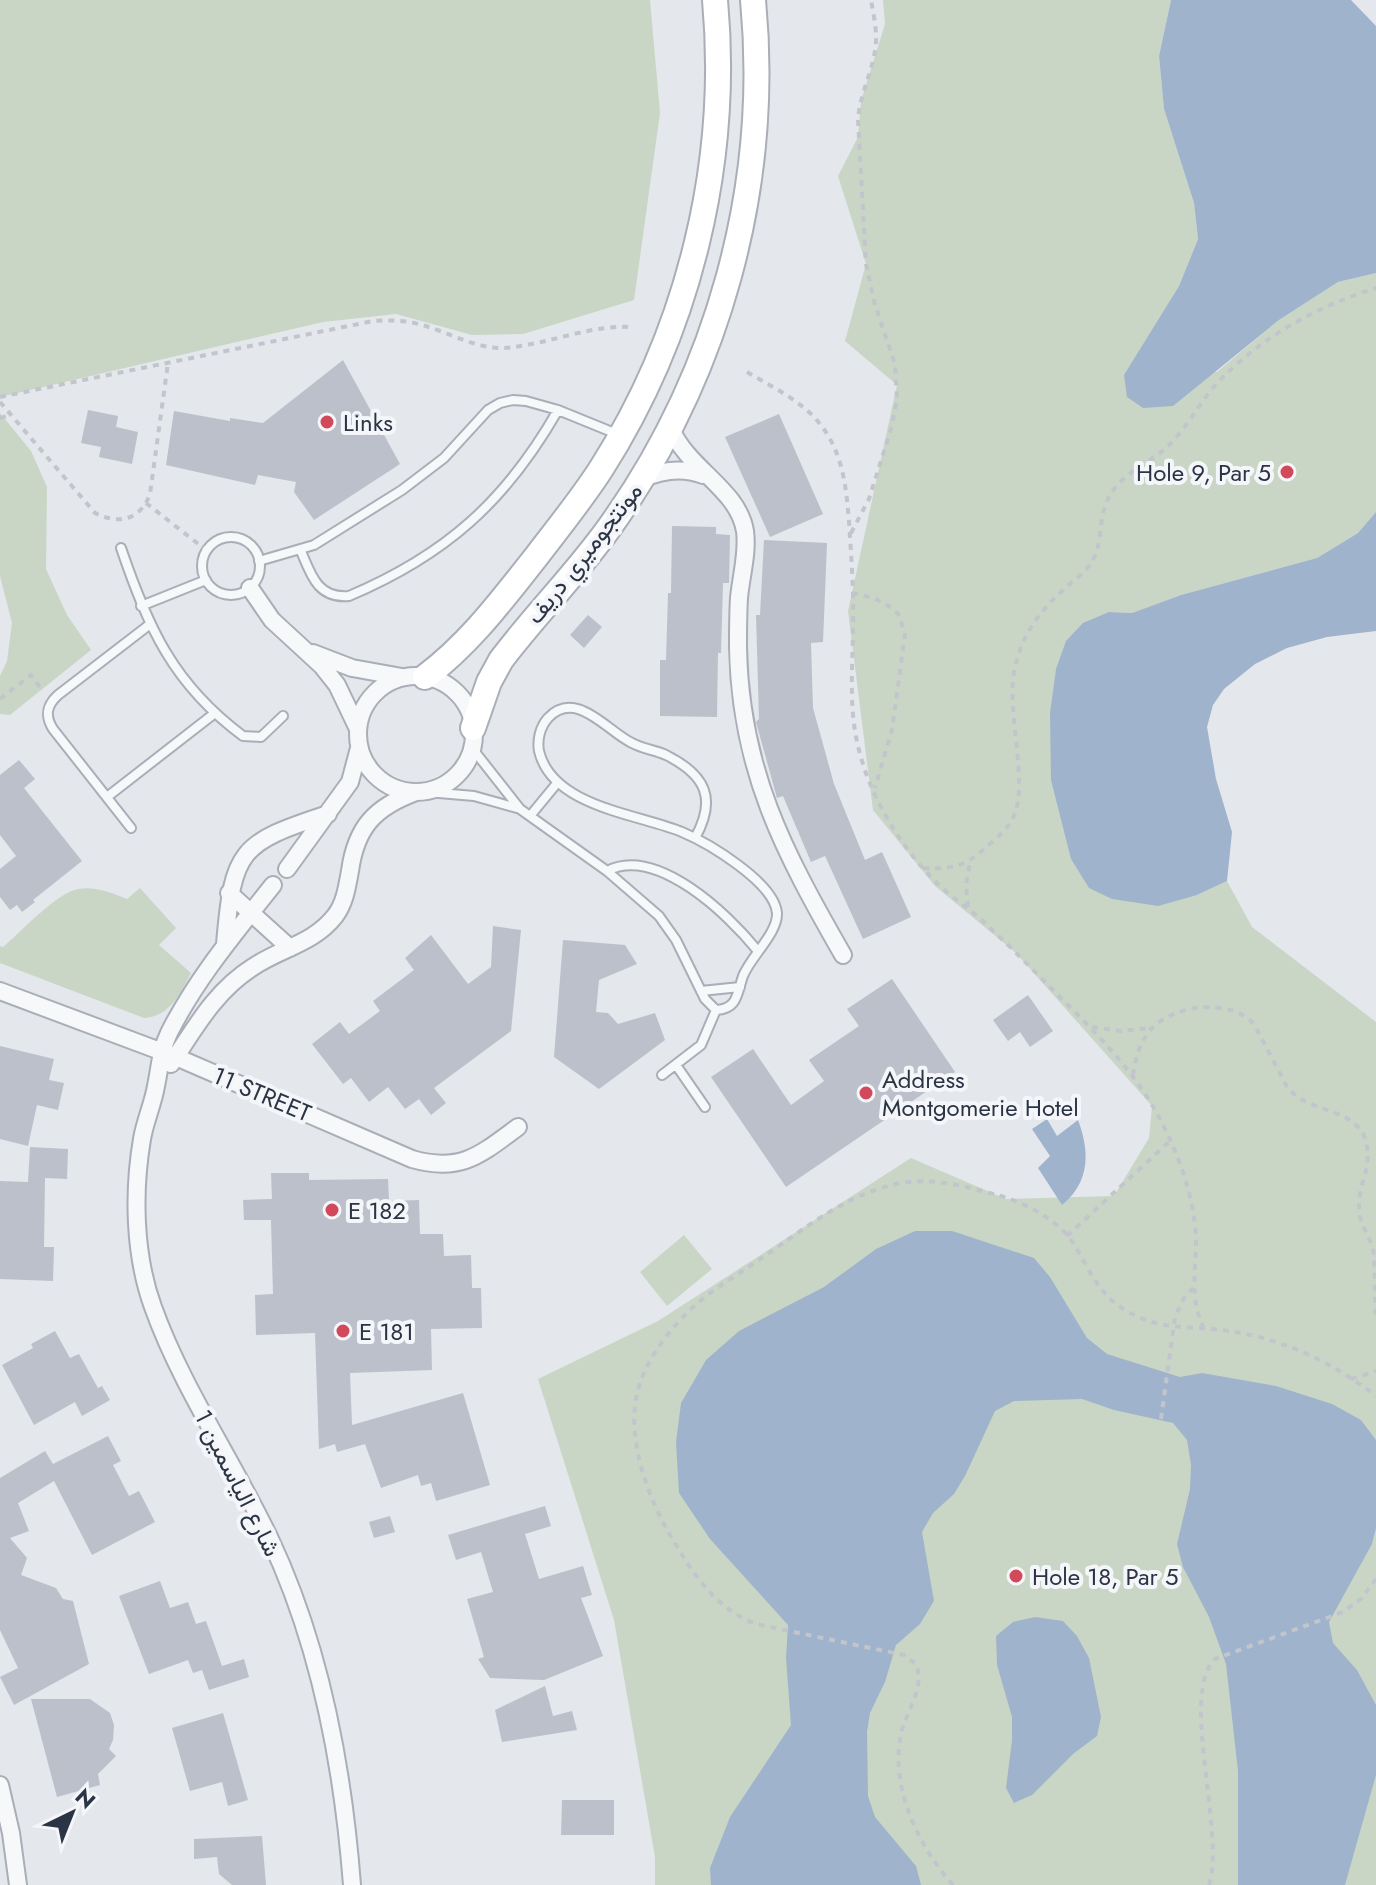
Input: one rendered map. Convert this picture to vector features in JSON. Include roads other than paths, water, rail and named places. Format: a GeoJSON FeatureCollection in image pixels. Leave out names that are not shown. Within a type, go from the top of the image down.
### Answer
{"type":"FeatureCollection","features":[{"type":"Feature","properties":{"kind":"street","name":"مونتجوميري دريف"},"geometry":{"type":"LineString","coordinates":[[414,677],[459,650],[489,617],[579,502],[621,436],[668,337],[705,207],[717,127],[719,47],[715,0]]}},
{"type":"Feature","properties":{"kind":"street","name":"مونتجوميري دريف"},"geometry":{"type":"LineString","coordinates":[[473,738],[484,693],[501,660],[607,531],[642,479],[671,429],[705,350],[723,298],[744,215],[755,131],[757,45],[753,0]]}},
{"type":"Feature","properties":{"kind":"street"},"geometry":{"type":"LineString","coordinates":[[671,429],[682,451],[738,510],[745,531],[738,631],[740,694],[748,740],[775,830],[843,955]]}},
{"type":"Feature","properties":{"kind":"street"},"geometry":{"type":"LineString","coordinates":[[642,479],[668,470],[695,472],[708,477]]}},
{"type":"Feature","properties":{"kind":"street"},"geometry":{"type":"LineString","coordinates":[[250,588],[272,620],[337,685],[358,729]]}},
{"type":"Feature","properties":{"kind":"street"},"geometry":{"type":"LineString","coordinates":[[169,1054],[219,994],[252,967],[305,943],[324,930],[338,912],[347,891],[354,847],[363,828],[386,806],[443,786],[466,764],[473,738],[468,710],[458,695],[443,683],[352,668],[304,649]]}},
{"type":"Feature","properties":{"kind":"street"},"geometry":{"type":"LineString","coordinates":[[287,869],[350,782],[359,748],[358,729],[362,712],[372,696],[386,684],[414,677]]}},
{"type":"Feature","properties":{"kind":"street"},"geometry":{"type":"LineString","coordinates":[[359,748],[367,766],[380,780],[397,789],[422,792]]}},
{"type":"Feature","properties":{"kind":"street"},"geometry":{"type":"LineString","coordinates":[[225,945],[229,893],[243,859],[270,834],[328,814]]}},
{"type":"Feature","properties":{"kind":"street"},"geometry":{"type":"LineString","coordinates":[[169,1054],[186,1002],[225,945],[273,885]]}},
{"type":"Feature","properties":{"kind":"street"},"geometry":{"type":"LineString","coordinates":[[229,893],[290,948]]}},
{"type":"Feature","properties":{"kind":"street","name":"11 STREET"},"geometry":{"type":"LineString","coordinates":[[0,991],[169,1054],[432,1165],[452,1165],[472,1160],[518,1127]]}},
{"type":"Feature","properties":{"kind":"street","name":"شارع الياسمين 1"},"geometry":{"type":"LineString","coordinates":[[169,1054],[156,1085],[142,1139],[137,1194],[140,1249],[152,1303],[172,1354],[270,1541],[297,1606],[335,1743],[347,1813],[352,1885]]}},
{"type":"Feature","properties":{"kind":"street"},"geometry":{"type":"LineString","coordinates":[[0,1785],[18,1885]]}},
{"type":"Feature","properties":{"kind":"lane"},"geometry":{"type":"LineString","coordinates":[[259,561],[301,551],[327,538],[444,458],[488,410],[500,403],[526,401],[558,410],[621,436]]}},
{"type":"Feature","properties":{"kind":"lane"},"geometry":{"type":"LineString","coordinates":[[301,551],[318,587],[338,597],[349,596],[403,571],[444,545],[498,498],[521,470],[558,410]]}},
{"type":"Feature","properties":{"kind":"lane"},"geometry":{"type":"LineString","coordinates":[[233,537],[251,546],[259,561],[258,573],[250,588],[231,595],[212,588],[202,570],[206,550],[223,538],[233,537]]}},
{"type":"Feature","properties":{"kind":"lane"},"geometry":{"type":"LineString","coordinates":[[121,548],[149,625],[167,657],[215,713],[243,736],[252,738],[269,731],[283,716]]}},
{"type":"Feature","properties":{"kind":"lane"},"geometry":{"type":"LineString","coordinates":[[141,606],[206,580]]}},
{"type":"Feature","properties":{"kind":"lane"},"geometry":{"type":"LineString","coordinates":[[131,828],[48,721],[47,711],[51,702],[149,625]]}},
{"type":"Feature","properties":{"kind":"lane"},"geometry":{"type":"LineString","coordinates":[[695,838],[706,819],[708,807],[701,783],[681,764],[621,738],[584,710],[557,710],[547,719],[540,730],[540,756],[558,782],[589,802],[695,838],[732,861],[773,899],[776,921],[772,931],[757,950],[734,1004],[716,1010]]}},
{"type":"Feature","properties":{"kind":"lane"},"geometry":{"type":"LineString","coordinates":[[107,797],[215,713]]}},
{"type":"Feature","properties":{"kind":"lane"},"geometry":{"type":"LineString","coordinates":[[473,738],[520,809]]}},
{"type":"Feature","properties":{"kind":"lane"},"geometry":{"type":"LineString","coordinates":[[530,816],[558,782]]}},
{"type":"Feature","properties":{"kind":"lane"},"geometry":{"type":"LineString","coordinates":[[422,792],[474,796],[520,809],[607,871],[668,927],[701,991],[716,1010]]}},
{"type":"Feature","properties":{"kind":"lane"},"geometry":{"type":"LineString","coordinates":[[607,871],[628,863],[685,884],[724,913],[757,950]]}},
{"type":"Feature","properties":{"kind":"lane"},"geometry":{"type":"LineString","coordinates":[[701,991],[740,987]]}},
{"type":"Feature","properties":{"kind":"lane"},"geometry":{"type":"LineString","coordinates":[[662,1075],[701,1045],[716,1010]]}},
{"type":"Feature","properties":{"kind":"lane"},"geometry":{"type":"LineString","coordinates":[[676,1065],[705,1107]]}},
{"type":"Feature","properties":{"kind":"water"},"geometry":{"type":"Polygon","coordinates":[[[1171,0],[1351,0],[1376,26],[1376,273],[1338,282],[1279,320],[1173,406],[1143,408],[1127,397],[1124,375],[1179,286],[1198,239],[1194,203],[1164,109],[1159,56],[1171,0]]]}},
{"type":"Feature","properties":{"kind":"water"},"geometry":{"type":"Polygon","coordinates":[[[1376,512],[1376,631],[1327,637],[1287,648],[1255,664],[1224,689],[1213,705],[1207,727],[1216,779],[1232,832],[1227,881],[1197,895],[1158,906],[1112,899],[1089,888],[1071,859],[1051,780],[1050,713],[1056,669],[1066,641],[1083,623],[1109,612],[1132,613],[1181,595],[1317,558],[1358,533],[1376,512]]]}},
{"type":"Feature","properties":{"kind":"water"},"geometry":{"type":"Polygon","coordinates":[[[1047,1119],[1057,1136],[1078,1120],[1086,1155],[1078,1187],[1062,1205],[1038,1168],[1050,1156],[1032,1129],[1047,1119]]]}},
{"type":"Feature","properties":{"kind":"water"},"geometry":{"type":"Polygon","coordinates":[[[915,1231],[952,1231],[1034,1258],[1050,1277],[1087,1338],[1107,1354],[1180,1377],[1202,1373],[1276,1386],[1332,1404],[1361,1420],[1376,1440],[1376,1528],[1372,1544],[1329,1622],[1333,1643],[1357,1670],[1376,1705],[1376,1775],[1345,1885],[1238,1885],[1238,1771],[1226,1664],[1209,1617],[1183,1567],[1177,1544],[1190,1489],[1191,1465],[1187,1440],[1173,1423],[1114,1410],[1082,1399],[1014,1401],[995,1411],[965,1476],[954,1494],[933,1513],[922,1532],[934,1601],[920,1624],[896,1645],[885,1682],[870,1713],[867,1732],[868,1796],[875,1817],[916,1866],[921,1885],[711,1885],[710,1868],[730,1817],[791,1725],[786,1658],[788,1625],[710,1539],[679,1493],[676,1442],[681,1403],[706,1360],[739,1331],[824,1287],[876,1249],[915,1231]]]}},
{"type":"Feature","properties":{"kind":"water"},"geometry":{"type":"Polygon","coordinates":[[[1035,1617],[1063,1621],[1077,1636],[1089,1658],[1101,1717],[1097,1736],[1073,1754],[1032,1795],[1014,1803],[1006,1788],[1012,1717],[997,1665],[996,1636],[1013,1622],[1035,1617]]]}},
{"type":"Feature","properties":{"kind":"place","name":"Links"},"geometry":{"type":"Point","coordinates":[327,422]}},
{"type":"Feature","properties":{"kind":"place","name":"Hole 9, Par 5"},"geometry":{"type":"Point","coordinates":[1287,472]}},
{"type":"Feature","properties":{"kind":"place","name":"Address Montgomerie Hotel"},"geometry":{"type":"Point","coordinates":[866,1093]}},
{"type":"Feature","properties":{"kind":"place","name":"E 182"},"geometry":{"type":"Point","coordinates":[332,1210]}},
{"type":"Feature","properties":{"kind":"place","name":"E 181"},"geometry":{"type":"Point","coordinates":[343,1331]}},
{"type":"Feature","properties":{"kind":"place","name":"Hole 18, Par 5"},"geometry":{"type":"Point","coordinates":[1016,1576]}}]}
